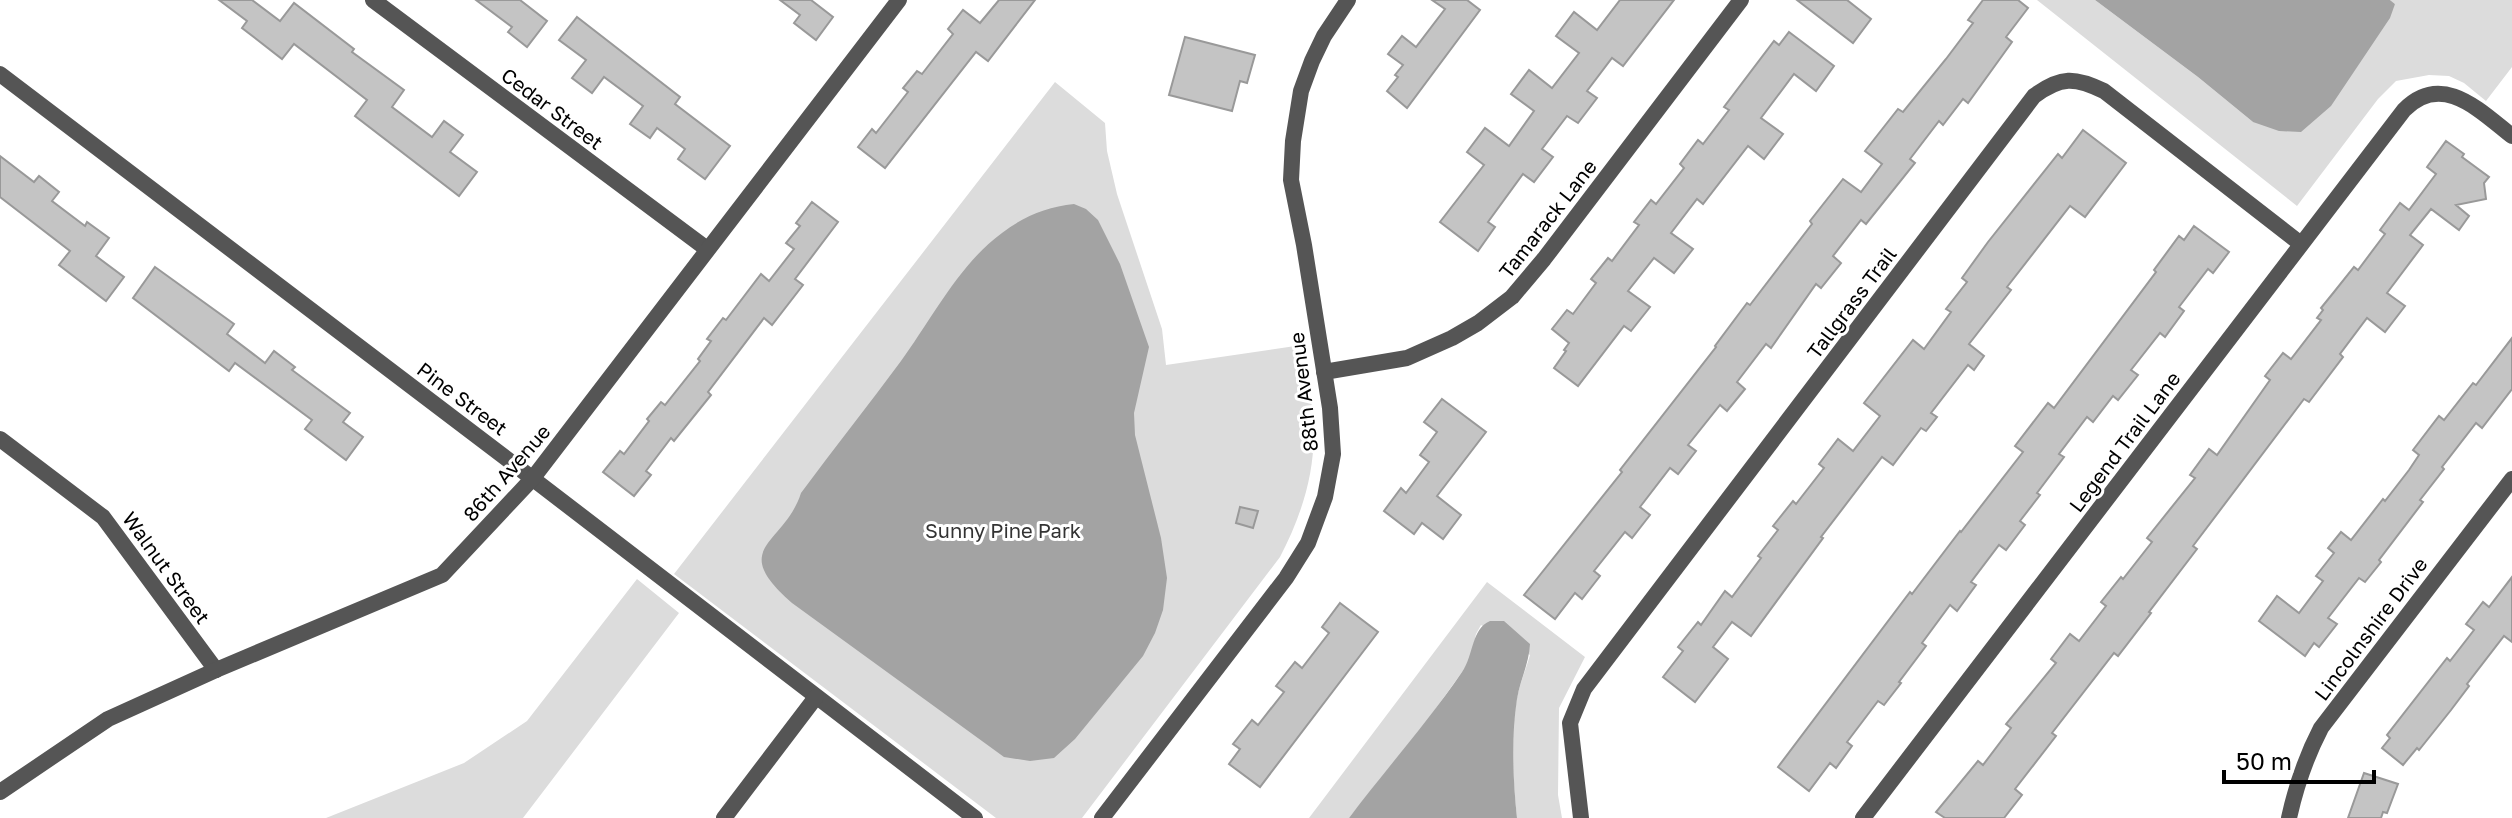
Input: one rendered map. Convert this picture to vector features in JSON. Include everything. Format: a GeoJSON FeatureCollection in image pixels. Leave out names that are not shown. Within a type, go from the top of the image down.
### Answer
{"type":"FeatureCollection","features":[{"type":"Feature","properties":{"kind":"street","name":"Cedar Street"},"geometry":{"type":"LineString","coordinates":[[373,0],[707,249]]}},
{"type":"Feature","properties":{"kind":"street","name":"86th Avenue"},"geometry":{"type":"LineString","coordinates":[[0,792],[108,719],[442,575],[533,478],[899,0]]}},
{"type":"Feature","properties":{"kind":"street","name":"88th Avenue"},"geometry":{"type":"LineString","coordinates":[[1102,818],[1286,578],[1308,543],[1325,497],[1333,454],[1324,372],[1291,180],[1292,154],[1296,113],[1305,81],[1324,36],[1348,0]]}},
{"type":"Feature","properties":{"kind":"street","name":"Tamarack Lane"},"geometry":{"type":"LineString","coordinates":[[1324,372],[1407,358],[1478,323],[1512,297],[1741,0]]}},
{"type":"Feature","properties":{"kind":"street","name":"Pine Street"},"geometry":{"type":"LineString","coordinates":[[0,74],[975,818]]}},
{"type":"Feature","properties":{"kind":"street","name":"Tallgrass Trail"},"geometry":{"type":"LineString","coordinates":[[1581,818],[1570,723],[1584,689],[2034,96],[2063,80],[2083,81],[2104,91],[2301,244]]}},
{"type":"Feature","properties":{"kind":"street","name":"Legend Trail Lane"},"geometry":{"type":"LineString","coordinates":[[1863,818],[2404,110],[2424,95],[2436,92],[2453,96],[2475,107],[2512,136]]}},
{"type":"Feature","properties":{"kind":"street","name":"Walnut Street"},"geometry":{"type":"LineString","coordinates":[[0,439],[103,517],[216,670]]}},
{"type":"Feature","properties":{"kind":"street","name":"Lincolnshire Drive"},"geometry":{"type":"LineString","coordinates":[[2289,818],[2309,751],[2321,728],[2512,479]]}},
{"type":"Feature","properties":{"kind":"street"},"geometry":{"type":"LineString","coordinates":[[724,818],[816,697]]}},
{"type":"Feature","properties":{"kind":"green space"},"geometry":{"type":"Polygon","coordinates":[[[2037,0],[2095,0],[2253,122],[2395,4],[2390,0],[2512,0],[2512,67],[2486,101],[2464,83],[2449,76],[2429,75],[2396,81],[2378,99],[2297,206],[2037,0]]]}},
{"type":"Feature","properties":{"kind":"green space","name":"Sunny Pine Park"},"geometry":{"type":"Polygon","coordinates":[[[1055,82],[1105,123],[1107,151],[1117,194],[1162,329],[1166,365],[1302,345],[1312,411],[1313,456],[1301,508],[1280,557],[1082,818],[996,818],[674,574],[1055,82]]]}},
{"type":"Feature","properties":{"kind":"green space"},"geometry":{"type":"Polygon","coordinates":[[[637,579],[679,613],[523,818],[326,818],[464,763],[527,721],[637,579]]]}},
{"type":"Feature","properties":{"kind":"green space"},"geometry":{"type":"Polygon","coordinates":[[[1487,582],[1585,657],[1559,708],[1558,795],[1562,818],[1517,818],[1513,727],[1518,692],[1530,655],[1481,625],[1470,660],[1462,672],[1349,818],[1309,818],[1487,582]]]}},
{"type":"Feature","properties":{"kind":"shaded area"},"geometry":{"type":"Polygon","coordinates":[[[2095,0],[2390,0],[2395,4],[2390,18],[2331,106],[2301,132],[2279,131],[2253,122],[2095,0]]]}},
{"type":"Feature","properties":{"kind":"shaded area"},"geometry":{"type":"Polygon","coordinates":[[[1074,204],[1086,209],[1098,220],[1120,264],[1149,347],[1134,413],[1135,435],[1161,538],[1167,578],[1163,610],[1143,656],[1075,739],[1054,758],[1030,761],[1004,757],[792,603],[773,584],[764,569],[762,557],[766,546],[793,511],[801,493],[973,260],[1002,233],[1027,217],[1054,207],[1074,204]]]}},
{"type":"Feature","properties":{"kind":"shaded area"},"geometry":{"type":"Polygon","coordinates":[[[1490,621],[1504,621],[1530,644],[1517,699],[1514,729],[1517,818],[1349,818],[1449,691],[1466,665],[1479,630],[1490,621]]]}},
{"type":"Feature","properties":{"kind":"building"},"geometry":{"type":"Polygon","coordinates":[[[219,0],[252,0],[280,21],[294,3],[354,49],[352,52],[404,90],[392,107],[432,137],[444,121],[463,135],[450,152],[477,172],[459,196],[355,116],[367,100],[294,44],[282,59],[242,28],[247,21],[219,0]]]}},
{"type":"Feature","properties":{"kind":"building"},"geometry":{"type":"Polygon","coordinates":[[[476,0],[520,0],[547,21],[527,47],[508,32],[512,27],[476,0]]]}},
{"type":"Feature","properties":{"kind":"building"},"geometry":{"type":"Polygon","coordinates":[[[780,0],[811,0],[833,17],[816,40],[794,23],[800,15],[780,0]]]}},
{"type":"Feature","properties":{"kind":"building"},"geometry":{"type":"Polygon","coordinates":[[[999,0],[1035,0],[988,61],[976,52],[885,168],[858,147],[872,129],[876,133],[908,92],[903,88],[917,71],[922,74],[953,34],[948,29],[963,10],[980,23],[999,0]]]}},
{"type":"Feature","properties":{"kind":"building"},"geometry":{"type":"Polygon","coordinates":[[[1432,0],[1467,0],[1480,10],[1407,108],[1387,91],[1403,65],[1388,54],[1402,36],[1416,47],[1445,9],[1432,0]]]}},
{"type":"Feature","properties":{"kind":"building"},"geometry":{"type":"Polygon","coordinates":[[[1620,0],[1674,0],[1623,66],[1612,58],[1587,91],[1597,98],[1578,123],[1567,116],[1542,149],[1553,157],[1534,182],[1523,174],[1488,222],[1495,227],[1478,251],[1440,222],[1484,165],[1467,152],[1485,128],[1509,146],[1534,111],[1511,94],[1529,70],[1552,88],[1579,53],[1556,36],[1574,12],[1597,30],[1620,0]]]}},
{"type":"Feature","properties":{"kind":"building"},"geometry":{"type":"Polygon","coordinates":[[[1797,0],[1847,0],[1871,19],[1853,43],[1797,0]]]}},
{"type":"Feature","properties":{"kind":"building"},"geometry":{"type":"Polygon","coordinates":[[[1983,0],[2018,0],[2028,8],[2006,37],[2012,42],[1968,103],[1963,99],[1943,125],[1939,121],[1910,159],[1915,163],[1866,224],[1861,220],[1833,256],[1841,263],[1821,288],[1816,284],[1771,348],[1766,344],[1737,382],[1745,389],[1727,411],[1720,405],[1688,445],[1696,451],[1678,474],[1670,468],[1640,507],[1650,515],[1632,538],[1625,532],[1594,571],[1600,576],[1582,599],[1575,593],[1555,619],[1524,595],[1622,472],[1620,470],[1747,303],[1750,305],[1843,179],[1861,192],[1882,164],[1865,151],[1898,109],[1903,112],[1946,59],[1973,23],[1968,20],[1983,0]]]}},
{"type":"Feature","properties":{"kind":"building"},"geometry":{"type":"Polygon","coordinates":[[[577,17],[680,97],[675,104],[730,146],[705,179],[678,159],[685,149],[657,128],[650,138],[630,124],[643,106],[604,77],[592,93],[572,78],[586,60],[559,40],[577,17]]]}},
{"type":"Feature","properties":{"kind":"building"},"geometry":{"type":"Polygon","coordinates":[[[1789,32],[1834,66],[1816,91],[1794,74],[1761,118],[1783,134],[1764,159],[1748,146],[1703,204],[1697,199],[1671,233],[1693,249],[1674,273],[1654,258],[1628,291],[1650,307],[1631,331],[1624,326],[1578,386],[1554,368],[1569,343],[1552,329],[1567,310],[1573,314],[1596,283],[1591,279],[1608,258],[1612,261],[1639,225],[1634,222],[1651,200],[1656,204],[1684,168],[1680,164],[1698,140],[1703,144],[1729,110],[1724,107],[1774,41],[1779,45],[1789,32]]]}},
{"type":"Feature","properties":{"kind":"building"},"geometry":{"type":"Polygon","coordinates":[[[1185,37],[1255,55],[1247,83],[1240,81],[1232,111],[1169,95],[1185,37]]]}},
{"type":"Feature","properties":{"kind":"building"},"geometry":{"type":"Polygon","coordinates":[[[2083,130],[2126,163],[2085,217],[2070,206],[2007,287],[2011,290],[1969,344],[1984,356],[1974,370],[1968,365],[1931,413],[1937,417],[1926,431],[1921,428],[1893,465],[1882,457],[1751,636],[1732,622],[1713,647],[1728,659],[1695,702],[1663,677],[1683,651],[1678,647],[1698,622],[1701,625],[1725,591],[1732,597],[1778,530],[1773,526],[1793,501],[1796,504],[1824,468],[1819,464],[1838,439],[1853,451],[1880,416],[1864,403],[1913,340],[1924,349],[1951,312],[1946,309],[1967,282],[1962,278],[1988,242],[2058,154],[2062,158],[2083,130]]]}},
{"type":"Feature","properties":{"kind":"building"},"geometry":{"type":"Polygon","coordinates":[[[2446,141],[2489,177],[2484,183],[2486,199],[2456,205],[2469,216],[2459,230],[2431,209],[2410,235],[2423,245],[2387,293],[2405,306],[2385,332],[2367,318],[2340,354],[2343,357],[2309,402],[2304,399],[2193,546],[2197,549],[2151,613],[2118,656],[2114,653],[2052,733],[2056,736],[2015,789],[2022,795],[2004,818],[1945,818],[1936,812],[1978,761],[1983,765],[2011,728],[2006,724],[2056,663],[2051,659],[2070,634],[2079,641],[2106,606],[2101,602],[2152,542],[2147,538],[2195,478],[2190,475],[2209,449],[2217,455],[2270,380],[2265,376],[2283,353],[2291,359],[2321,320],[2317,318],[2323,310],[2321,308],[2354,267],[2358,270],[2385,234],[2380,230],[2400,203],[2409,210],[2436,174],[2427,167],[2446,141]]]}},
{"type":"Feature","properties":{"kind":"building"},"geometry":{"type":"Polygon","coordinates":[[[0,156],[34,182],[39,176],[59,192],[52,201],[85,226],[87,222],[109,238],[96,256],[124,277],[106,301],[59,265],[70,251],[0,197],[0,156]]]}},
{"type":"Feature","properties":{"kind":"building"},"geometry":{"type":"Polygon","coordinates":[[[812,202],[838,222],[795,279],[803,285],[772,325],[764,318],[708,392],[711,395],[674,441],[671,438],[646,471],[651,475],[634,496],[603,472],[620,451],[624,454],[649,421],[647,419],[661,402],[665,405],[700,361],[698,359],[711,341],[707,339],[723,318],[726,320],[761,274],[769,281],[794,249],[786,243],[800,226],[796,223],[812,202]]]}},
{"type":"Feature","properties":{"kind":"building"},"geometry":{"type":"Polygon","coordinates":[[[2194,226],[2229,252],[2213,273],[2208,269],[2179,307],[2184,311],[2165,337],[2160,333],[2131,370],[2138,375],[2118,400],[2113,396],[2093,422],[2087,417],[2059,454],[2064,457],[2020,521],[2025,525],[2006,550],[1999,545],[1971,582],[1976,585],[1957,611],[1950,605],[1922,643],[1926,646],[1901,683],[1884,705],[1878,701],[1847,742],[1852,746],[1836,768],[1830,763],[1809,791],[1778,767],[1910,592],[1912,594],[2023,452],[2015,446],[2048,403],[2054,408],[2156,272],[2154,270],[2179,236],[2184,240],[2194,226]]]}},
{"type":"Feature","properties":{"kind":"building"},"geometry":{"type":"Polygon","coordinates":[[[155,267],[234,324],[227,334],[265,363],[274,351],[295,367],[292,370],[350,413],[343,422],[363,437],[346,460],[305,429],[312,420],[235,363],[229,371],[133,298],[155,267]]]}},
{"type":"Feature","properties":{"kind":"building"},"geometry":{"type":"Polygon","coordinates":[[[2512,338],[2512,389],[2482,428],[2476,423],[2442,467],[2444,469],[2420,500],[2423,502],[2379,560],[2381,562],[2365,582],[2359,578],[2328,618],[2337,624],[2319,647],[2314,643],[2305,656],[2259,621],[2277,596],[2299,613],[2323,581],[2316,576],[2334,553],[2328,548],[2341,532],[2351,540],[2409,470],[2419,455],[2413,450],[2439,416],[2444,420],[2512,338]]]}},
{"type":"Feature","properties":{"kind":"building"},"geometry":{"type":"Polygon","coordinates":[[[1442,399],[1486,432],[1437,496],[1461,515],[1443,539],[1422,523],[1414,534],[1384,511],[1401,488],[1406,493],[1429,462],[1420,455],[1437,432],[1424,422],[1442,399]]]}},
{"type":"Feature","properties":{"kind":"building"},"geometry":{"type":"Polygon","coordinates":[[[1240,507],[1258,511],[1253,528],[1236,523],[1240,507]]]}},
{"type":"Feature","properties":{"kind":"building"},"geometry":{"type":"Polygon","coordinates":[[[2512,577],[2512,642],[2504,636],[2451,710],[2403,765],[2382,748],[2390,738],[2387,735],[2447,658],[2450,661],[2474,630],[2466,624],[2483,602],[2489,607],[2512,577]]]}},
{"type":"Feature","properties":{"kind":"building"},"geometry":{"type":"Polygon","coordinates":[[[1340,603],[1378,632],[1260,787],[1229,764],[1240,749],[1233,744],[1252,720],[1258,725],[1284,692],[1276,686],[1295,662],[1302,668],[1329,633],[1322,627],[1340,603]]]}},
{"type":"Feature","properties":{"kind":"building"},"geometry":{"type":"Polygon","coordinates":[[[2364,773],[2398,784],[2387,813],[2383,812],[2381,818],[2348,818],[2364,773]]]}}]}
